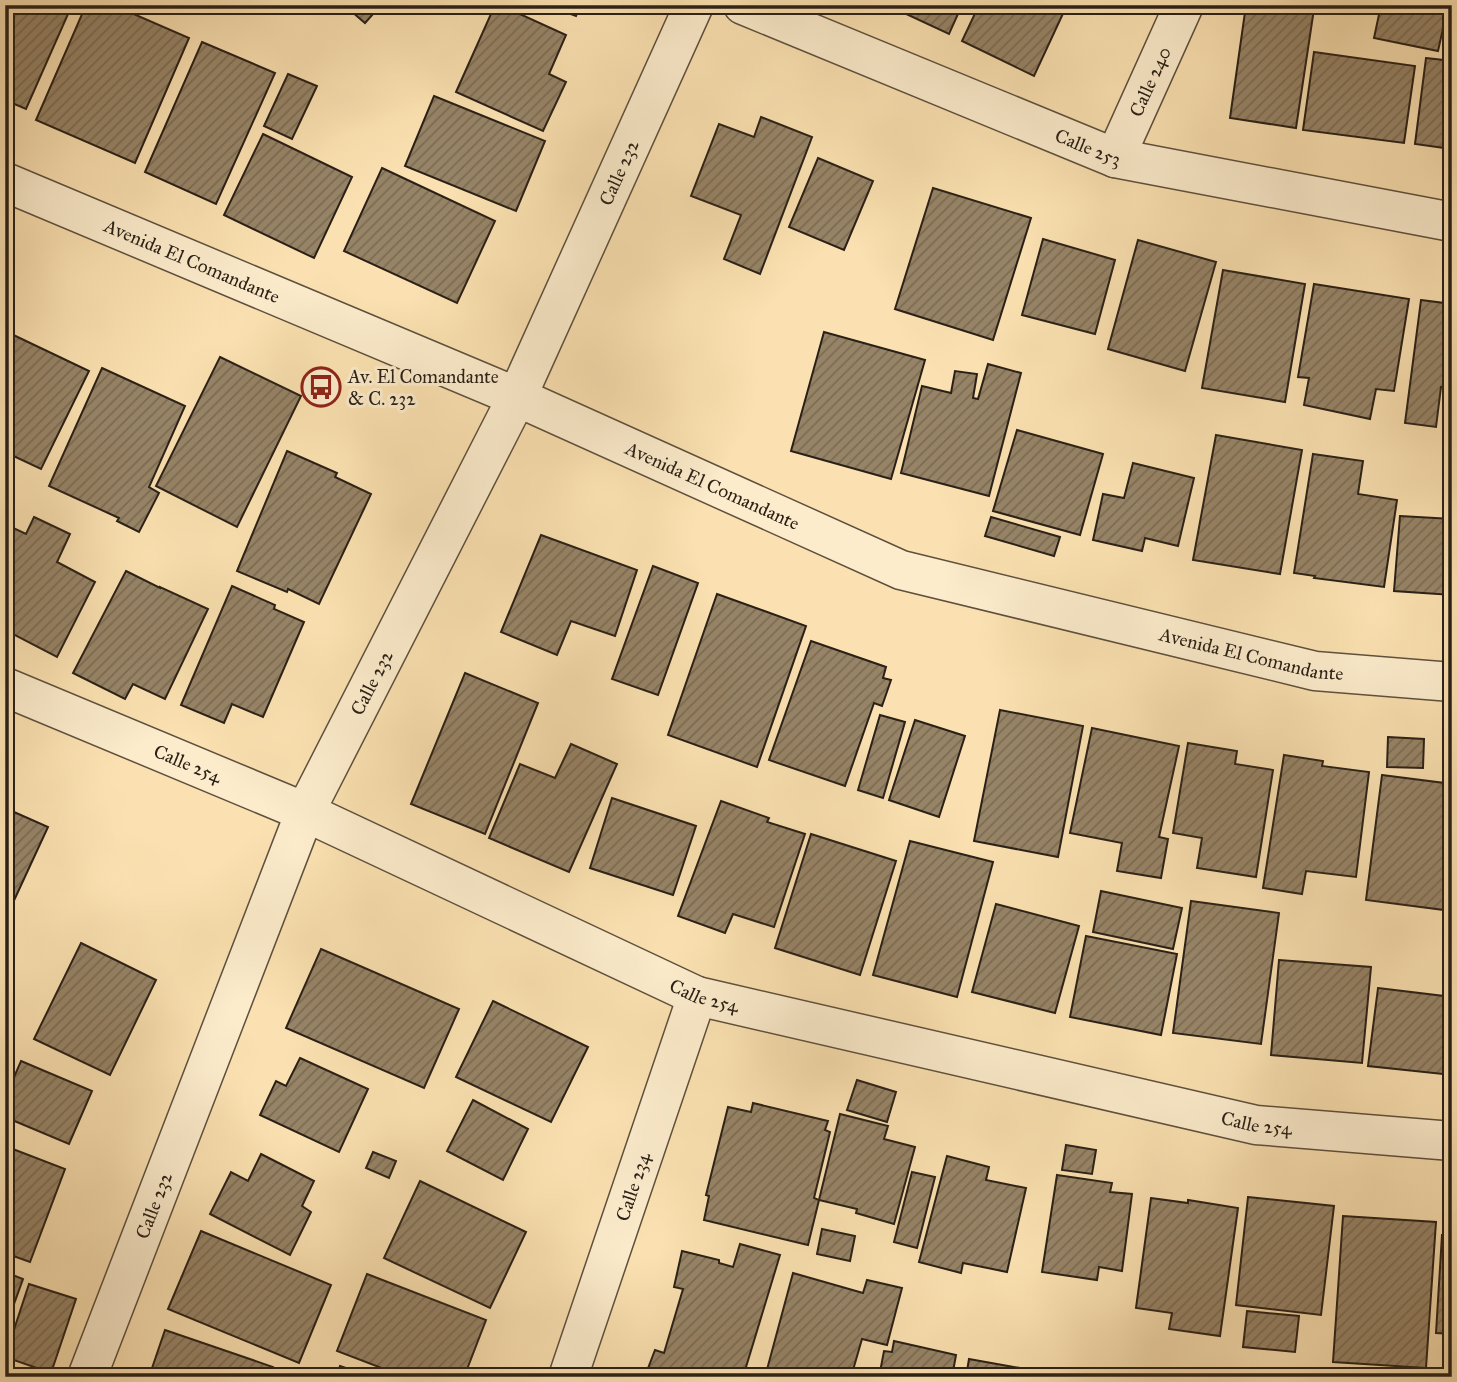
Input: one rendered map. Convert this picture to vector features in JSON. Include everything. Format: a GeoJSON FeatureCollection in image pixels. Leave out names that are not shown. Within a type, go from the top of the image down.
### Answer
{"type":"FeatureCollection","features":[{"type":"Feature","properties":{"kind":"street","name":"Calle 232"},"geometry":{"type":"LineString","coordinates":[[87,1377],[305,812],[517,397],[695,5]]}},
{"type":"Feature","properties":{"kind":"street","name":"Calle 253"},"geometry":{"type":"LineString","coordinates":[[743,5],[1115,158],[1452,222]]}},
{"type":"Feature","properties":{"kind":"street","name":"Calle 240"},"geometry":{"type":"LineString","coordinates":[[1115,158],[1184,5]]}},
{"type":"Feature","properties":{"kind":"street","name":"Avenida El Comandante"},"geometry":{"type":"LineString","coordinates":[[5,182],[517,397],[901,570],[1315,671],[1452,682]]}},
{"type":"Feature","properties":{"kind":"street","name":"Calle 254"},"geometry":{"type":"LineString","coordinates":[[5,687],[305,812],[697,996],[1256,1125],[1452,1140]]}},
{"type":"Feature","properties":{"kind":"street","name":"Calle 234"},"geometry":{"type":"LineString","coordinates":[[568,1377],[697,996]]}},
{"type":"Feature","properties":{"kind":"building"},"geometry":{"type":"Polygon","coordinates":[[[5,5],[72,5],[26,109],[5,100],[5,5]]]}},
{"type":"Feature","properties":{"kind":"building"},"geometry":{"type":"Polygon","coordinates":[[[86,5],[113,5],[189,38],[135,163],[36,120],[86,5]]]}},
{"type":"Feature","properties":{"kind":"building"},"geometry":{"type":"Polygon","coordinates":[[[344,5],[381,5],[365,23],[344,5]]]}},
{"type":"Feature","properties":{"kind":"building"},"geometry":{"type":"Polygon","coordinates":[[[495,5],[566,35],[549,74],[566,82],[543,131],[456,92],[495,5]]]}},
{"type":"Feature","properties":{"kind":"building"},"geometry":{"type":"Polygon","coordinates":[[[546,5],[580,5],[576,16],[546,5]]]}},
{"type":"Feature","properties":{"kind":"building"},"geometry":{"type":"Polygon","coordinates":[[[887,5],[962,5],[949,34],[887,5]]]}},
{"type":"Feature","properties":{"kind":"building"},"geometry":{"type":"Polygon","coordinates":[[[979,5],[1067,5],[1034,76],[962,41],[979,5]]]}},
{"type":"Feature","properties":{"kind":"building"},"geometry":{"type":"Polygon","coordinates":[[[1246,5],[1287,5],[1314,9],[1296,128],[1230,118],[1246,5]]]}},
{"type":"Feature","properties":{"kind":"building"},"geometry":{"type":"Polygon","coordinates":[[[1381,5],[1400,5],[1446,15],[1438,51],[1374,38],[1381,5]]]}},
{"type":"Feature","properties":{"kind":"building"},"geometry":{"type":"Polygon","coordinates":[[[202,42],[275,73],[216,204],[145,172],[202,42]]]}},
{"type":"Feature","properties":{"kind":"building"},"geometry":{"type":"Polygon","coordinates":[[[1314,52],[1415,66],[1404,143],[1303,130],[1314,52]]]}},
{"type":"Feature","properties":{"kind":"building"},"geometry":{"type":"Polygon","coordinates":[[[1426,58],[1452,61],[1452,149],[1415,144],[1426,58]]]}},
{"type":"Feature","properties":{"kind":"building"},"geometry":{"type":"Polygon","coordinates":[[[288,74],[317,86],[292,139],[264,126],[288,74]]]}},
{"type":"Feature","properties":{"kind":"building"},"geometry":{"type":"Polygon","coordinates":[[[434,96],[545,141],[516,211],[405,166],[434,96]]]}},
{"type":"Feature","properties":{"kind":"building"},"geometry":{"type":"Polygon","coordinates":[[[761,117],[812,137],[760,274],[724,259],[741,215],[691,196],[719,124],[754,137],[761,117]]]}},
{"type":"Feature","properties":{"kind":"building"},"geometry":{"type":"Polygon","coordinates":[[[263,134],[352,177],[314,258],[224,215],[263,134]]]}},
{"type":"Feature","properties":{"kind":"building"},"geometry":{"type":"Polygon","coordinates":[[[818,158],[873,181],[844,250],[789,227],[818,158]]]}},
{"type":"Feature","properties":{"kind":"building"},"geometry":{"type":"Polygon","coordinates":[[[382,168],[495,221],[457,303],[344,251],[382,168]]]}},
{"type":"Feature","properties":{"kind":"building"},"geometry":{"type":"Polygon","coordinates":[[[933,188],[1031,218],[993,340],[895,309],[933,188]]]}},
{"type":"Feature","properties":{"kind":"building"},"geometry":{"type":"Polygon","coordinates":[[[1043,239],[1115,260],[1095,334],[1022,315],[1043,239]]]}},
{"type":"Feature","properties":{"kind":"building"},"geometry":{"type":"Polygon","coordinates":[[[1138,240],[1216,262],[1185,371],[1108,349],[1138,240]]]}},
{"type":"Feature","properties":{"kind":"building"},"geometry":{"type":"Polygon","coordinates":[[[1223,270],[1305,284],[1285,402],[1202,388],[1223,270]]]}},
{"type":"Feature","properties":{"kind":"building"},"geometry":{"type":"Polygon","coordinates":[[[1314,284],[1409,299],[1394,391],[1376,389],[1370,419],[1304,405],[1309,378],[1298,377],[1314,284]]]}},
{"type":"Feature","properties":{"kind":"building"},"geometry":{"type":"Polygon","coordinates":[[[1421,300],[1452,304],[1452,388],[1441,387],[1436,427],[1405,423],[1421,300]]]}},
{"type":"Feature","properties":{"kind":"building"},"geometry":{"type":"Polygon","coordinates":[[[5,331],[89,371],[41,469],[5,452],[5,331]]]}},
{"type":"Feature","properties":{"kind":"building"},"geometry":{"type":"Polygon","coordinates":[[[824,332],[925,360],[891,479],[791,451],[824,332]]]}},
{"type":"Feature","properties":{"kind":"building"},"geometry":{"type":"Polygon","coordinates":[[[220,357],[301,396],[237,527],[156,486],[220,357]]]}},
{"type":"Feature","properties":{"kind":"building"},"geometry":{"type":"Polygon","coordinates":[[[988,364],[1021,373],[989,496],[901,473],[922,386],[951,393],[955,371],[977,374],[973,398],[978,399],[988,364]]]}},
{"type":"Feature","properties":{"kind":"building"},"geometry":{"type":"Polygon","coordinates":[[[102,368],[185,406],[149,487],[159,493],[139,532],[117,521],[119,518],[49,486],[102,368]]]}},
{"type":"Feature","properties":{"kind":"building"},"geometry":{"type":"Polygon","coordinates":[[[1017,430],[1103,454],[1080,535],[993,511],[1017,430]]]}},
{"type":"Feature","properties":{"kind":"building"},"geometry":{"type":"Polygon","coordinates":[[[1216,435],[1302,450],[1280,574],[1193,560],[1216,435]]]}},
{"type":"Feature","properties":{"kind":"building"},"geometry":{"type":"Polygon","coordinates":[[[287,451],[337,473],[335,477],[371,494],[319,604],[288,589],[287,592],[237,571],[287,451]]]}},
{"type":"Feature","properties":{"kind":"building"},"geometry":{"type":"Polygon","coordinates":[[[1313,454],[1363,461],[1358,494],[1397,500],[1384,587],[1294,573],[1313,454]]]}},
{"type":"Feature","properties":{"kind":"building"},"geometry":{"type":"Polygon","coordinates":[[[1133,463],[1194,478],[1178,546],[1145,538],[1142,551],[1093,540],[1103,494],[1124,498],[1133,463]]]}},
{"type":"Feature","properties":{"kind":"building"},"geometry":{"type":"Polygon","coordinates":[[[1400,516],[1452,519],[1452,595],[1394,591],[1400,516]]]}},
{"type":"Feature","properties":{"kind":"building"},"geometry":{"type":"Polygon","coordinates":[[[34,517],[70,534],[57,562],[95,582],[57,657],[5,630],[5,524],[26,534],[34,517]]]}},
{"type":"Feature","properties":{"kind":"building"},"geometry":{"type":"Polygon","coordinates":[[[991,517],[1060,537],[1054,556],[985,536],[991,517]]]}},
{"type":"Feature","properties":{"kind":"building"},"geometry":{"type":"Polygon","coordinates":[[[541,535],[637,570],[615,636],[571,621],[557,655],[501,632],[541,535]]]}},
{"type":"Feature","properties":{"kind":"building"},"geometry":{"type":"Polygon","coordinates":[[[653,566],[698,583],[658,695],[612,679],[653,566]]]}},
{"type":"Feature","properties":{"kind":"building"},"geometry":{"type":"Polygon","coordinates":[[[126,571],[208,609],[165,699],[133,684],[125,699],[73,673],[126,571]]]}},
{"type":"Feature","properties":{"kind":"building"},"geometry":{"type":"Polygon","coordinates":[[[232,586],[275,605],[274,609],[304,622],[263,717],[232,704],[224,723],[181,705],[232,586]]]}},
{"type":"Feature","properties":{"kind":"building"},"geometry":{"type":"Polygon","coordinates":[[[717,594],[806,626],[757,767],[668,735],[717,594]]]}},
{"type":"Feature","properties":{"kind":"building"},"geometry":{"type":"Polygon","coordinates":[[[811,641],[886,667],[883,678],[891,680],[882,706],[874,703],[845,786],[769,760],[811,641]]]}},
{"type":"Feature","properties":{"kind":"building"},"geometry":{"type":"Polygon","coordinates":[[[465,673],[538,703],[485,834],[411,804],[465,673]]]}},
{"type":"Feature","properties":{"kind":"building"},"geometry":{"type":"Polygon","coordinates":[[[1000,710],[1083,726],[1058,857],[974,841],[1000,710]]]}},
{"type":"Feature","properties":{"kind":"building"},"geometry":{"type":"Polygon","coordinates":[[[880,715],[905,722],[883,798],[858,790],[880,715]]]}},
{"type":"Feature","properties":{"kind":"building"},"geometry":{"type":"Polygon","coordinates":[[[915,720],[965,736],[939,817],[889,800],[915,720]]]}},
{"type":"Feature","properties":{"kind":"building"},"geometry":{"type":"Polygon","coordinates":[[[1092,728],[1179,746],[1159,837],[1168,839],[1161,878],[1117,871],[1122,843],[1070,833],[1092,728]]]}},
{"type":"Feature","properties":{"kind":"building"},"geometry":{"type":"Polygon","coordinates":[[[1388,737],[1424,739],[1423,768],[1387,767],[1388,737]]]}},
{"type":"Feature","properties":{"kind":"building"},"geometry":{"type":"Polygon","coordinates":[[[1188,743],[1237,751],[1235,764],[1273,770],[1256,877],[1197,868],[1202,838],[1173,833],[1188,743]]]}},
{"type":"Feature","properties":{"kind":"building"},"geometry":{"type":"Polygon","coordinates":[[[571,744],[617,764],[569,872],[489,838],[520,764],[555,778],[571,744]]]}},
{"type":"Feature","properties":{"kind":"building"},"geometry":{"type":"Polygon","coordinates":[[[1284,755],[1323,761],[1322,766],[1369,772],[1356,877],[1306,871],[1302,894],[1263,888],[1284,755]]]}},
{"type":"Feature","properties":{"kind":"building"},"geometry":{"type":"Polygon","coordinates":[[[1382,775],[1452,784],[1452,911],[1366,900],[1382,775]]]}},
{"type":"Feature","properties":{"kind":"building"},"geometry":{"type":"Polygon","coordinates":[[[612,798],[696,826],[673,895],[590,868],[612,798]]]}},
{"type":"Feature","properties":{"kind":"building"},"geometry":{"type":"Polygon","coordinates":[[[721,801],[769,818],[767,822],[805,834],[774,927],[733,914],[725,933],[678,916],[721,801]]]}},
{"type":"Feature","properties":{"kind":"building"},"geometry":{"type":"Polygon","coordinates":[[[5,808],[48,827],[11,907],[5,905],[5,808]]]}},
{"type":"Feature","properties":{"kind":"building"},"geometry":{"type":"Polygon","coordinates":[[[811,834],[896,861],[860,975],[775,948],[811,834]]]}},
{"type":"Feature","properties":{"kind":"building"},"geometry":{"type":"Polygon","coordinates":[[[910,841],[993,862],[957,997],[873,975],[910,841]]]}},
{"type":"Feature","properties":{"kind":"building"},"geometry":{"type":"Polygon","coordinates":[[[1101,891],[1182,908],[1173,949],[1093,932],[1101,891]]]}},
{"type":"Feature","properties":{"kind":"building"},"geometry":{"type":"Polygon","coordinates":[[[1191,901],[1279,913],[1261,1044],[1173,1033],[1191,901]]]}},
{"type":"Feature","properties":{"kind":"building"},"geometry":{"type":"Polygon","coordinates":[[[996,904],[1079,926],[1055,1013],[972,992],[996,904]]]}},
{"type":"Feature","properties":{"kind":"building"},"geometry":{"type":"Polygon","coordinates":[[[1086,936],[1177,954],[1161,1035],[1070,1017],[1086,936]]]}},
{"type":"Feature","properties":{"kind":"building"},"geometry":{"type":"Polygon","coordinates":[[[81,943],[156,980],[110,1075],[34,1039],[81,943]]]}},
{"type":"Feature","properties":{"kind":"building"},"geometry":{"type":"Polygon","coordinates":[[[321,949],[459,1009],[424,1088],[286,1028],[321,949]]]}},
{"type":"Feature","properties":{"kind":"building"},"geometry":{"type":"Polygon","coordinates":[[[1279,960],[1371,967],[1362,1063],[1271,1055],[1279,960]]]}},
{"type":"Feature","properties":{"kind":"building"},"geometry":{"type":"Polygon","coordinates":[[[1378,988],[1452,997],[1452,1075],[1368,1066],[1378,988]]]}},
{"type":"Feature","properties":{"kind":"building"},"geometry":{"type":"Polygon","coordinates":[[[493,1001],[588,1047],[551,1122],[456,1077],[493,1001]]]}},
{"type":"Feature","properties":{"kind":"building"},"geometry":{"type":"Polygon","coordinates":[[[300,1058],[368,1089],[339,1152],[260,1115],[276,1081],[286,1086],[300,1058]]]}},
{"type":"Feature","properties":{"kind":"building"},"geometry":{"type":"Polygon","coordinates":[[[21,1061],[92,1091],[69,1144],[5,1117],[5,1098],[21,1061]]]}},
{"type":"Feature","properties":{"kind":"building"},"geometry":{"type":"Polygon","coordinates":[[[857,1080],[896,1092],[887,1122],[847,1110],[857,1080]]]}},
{"type":"Feature","properties":{"kind":"building"},"geometry":{"type":"Polygon","coordinates":[[[473,1100],[528,1129],[503,1180],[447,1151],[473,1100]]]}},
{"type":"Feature","properties":{"kind":"building"},"geometry":{"type":"Polygon","coordinates":[[[753,1103],[828,1121],[825,1130],[830,1132],[814,1198],[819,1200],[808,1245],[704,1220],[709,1196],[706,1195],[728,1107],[751,1112],[753,1103]]]}},
{"type":"Feature","properties":{"kind":"building"},"geometry":{"type":"Polygon","coordinates":[[[840,1114],[888,1126],[884,1139],[915,1147],[894,1224],[856,1213],[857,1209],[819,1200],[840,1114]]]}},
{"type":"Feature","properties":{"kind":"building"},"geometry":{"type":"Polygon","coordinates":[[[1066,1145],[1096,1150],[1092,1174],[1062,1170],[1066,1145]]]}},
{"type":"Feature","properties":{"kind":"building"},"geometry":{"type":"Polygon","coordinates":[[[5,1146],[65,1169],[30,1262],[5,1253],[5,1146]]]}},
{"type":"Feature","properties":{"kind":"building"},"geometry":{"type":"Polygon","coordinates":[[[373,1152],[396,1161],[389,1178],[366,1168],[373,1152]]]}},
{"type":"Feature","properties":{"kind":"building"},"geometry":{"type":"Polygon","coordinates":[[[261,1154],[314,1181],[302,1206],[311,1212],[290,1255],[210,1214],[231,1172],[248,1181],[261,1154]]]}},
{"type":"Feature","properties":{"kind":"building"},"geometry":{"type":"Polygon","coordinates":[[[947,1156],[989,1167],[986,1180],[1026,1188],[1007,1272],[963,1263],[961,1273],[919,1262],[947,1156]]]}},
{"type":"Feature","properties":{"kind":"building"},"geometry":{"type":"Polygon","coordinates":[[[912,1172],[935,1177],[917,1248],[894,1242],[912,1172]]]}},
{"type":"Feature","properties":{"kind":"building"},"geometry":{"type":"Polygon","coordinates":[[[1057,1175],[1112,1183],[1110,1192],[1132,1194],[1122,1271],[1099,1267],[1097,1280],[1042,1272],[1057,1175]]]}},
{"type":"Feature","properties":{"kind":"building"},"geometry":{"type":"Polygon","coordinates":[[[420,1181],[526,1232],[490,1308],[384,1258],[420,1181]]]}},
{"type":"Feature","properties":{"kind":"building"},"geometry":{"type":"Polygon","coordinates":[[[1248,1197],[1334,1206],[1321,1315],[1236,1305],[1248,1197]]]}},
{"type":"Feature","properties":{"kind":"building"},"geometry":{"type":"Polygon","coordinates":[[[1151,1198],[1188,1203],[1188,1200],[1238,1208],[1220,1336],[1169,1329],[1172,1313],[1136,1308],[1151,1198]]]}},
{"type":"Feature","properties":{"kind":"building"},"geometry":{"type":"Polygon","coordinates":[[[1343,1216],[1436,1222],[1426,1368],[1333,1362],[1343,1216]]]}},
{"type":"Feature","properties":{"kind":"building"},"geometry":{"type":"Polygon","coordinates":[[[822,1229],[855,1236],[850,1261],[817,1254],[822,1229]]]}},
{"type":"Feature","properties":{"kind":"building"},"geometry":{"type":"Polygon","coordinates":[[[201,1231],[331,1285],[299,1363],[168,1309],[201,1231]]]}},
{"type":"Feature","properties":{"kind":"building"},"geometry":{"type":"Polygon","coordinates":[[[1442,1235],[1452,1235],[1452,1334],[1436,1333],[1442,1235]]]}},
{"type":"Feature","properties":{"kind":"building"},"geometry":{"type":"Polygon","coordinates":[[[740,1244],[780,1255],[743,1377],[660,1377],[647,1371],[655,1350],[664,1353],[683,1289],[674,1287],[682,1251],[719,1260],[719,1263],[733,1267],[740,1244]]]}},
{"type":"Feature","properties":{"kind":"building"},"geometry":{"type":"Polygon","coordinates":[[[5,1272],[23,1279],[5,1329],[5,1272]]]}},
{"type":"Feature","properties":{"kind":"building"},"geometry":{"type":"Polygon","coordinates":[[[793,1273],[863,1293],[867,1280],[902,1288],[887,1345],[862,1339],[851,1377],[765,1377],[793,1273]]]}},
{"type":"Feature","properties":{"kind":"building"},"geometry":{"type":"Polygon","coordinates":[[[367,1274],[486,1320],[464,1377],[405,1377],[337,1351],[367,1274]]]}},
{"type":"Feature","properties":{"kind":"building"},"geometry":{"type":"Polygon","coordinates":[[[29,1284],[76,1299],[51,1373],[5,1357],[29,1284]]]}},
{"type":"Feature","properties":{"kind":"building"},"geometry":{"type":"Polygon","coordinates":[[[1247,1311],[1299,1316],[1295,1352],[1243,1347],[1247,1311]]]}},
{"type":"Feature","properties":{"kind":"building"},"geometry":{"type":"Polygon","coordinates":[[[165,1330],[273,1367],[269,1377],[149,1377],[165,1330]]]}},
{"type":"Feature","properties":{"kind":"building"},"geometry":{"type":"Polygon","coordinates":[[[894,1341],[956,1355],[952,1377],[879,1377],[884,1351],[892,1352],[894,1341]]]}},
{"type":"Feature","properties":{"kind":"building"},"geometry":{"type":"Polygon","coordinates":[[[969,1359],[1054,1374],[1053,1377],[966,1377],[969,1359]]]}},
{"type":"Feature","properties":{"kind":"building"},"geometry":{"type":"Polygon","coordinates":[[[340,1366],[372,1377],[337,1377],[340,1366]]]}},
{"type":"Feature","properties":{"kind":"place","name":"Av. El Comandante & C. 232"},"geometry":{"type":"Point","coordinates":[321,387]}}]}
